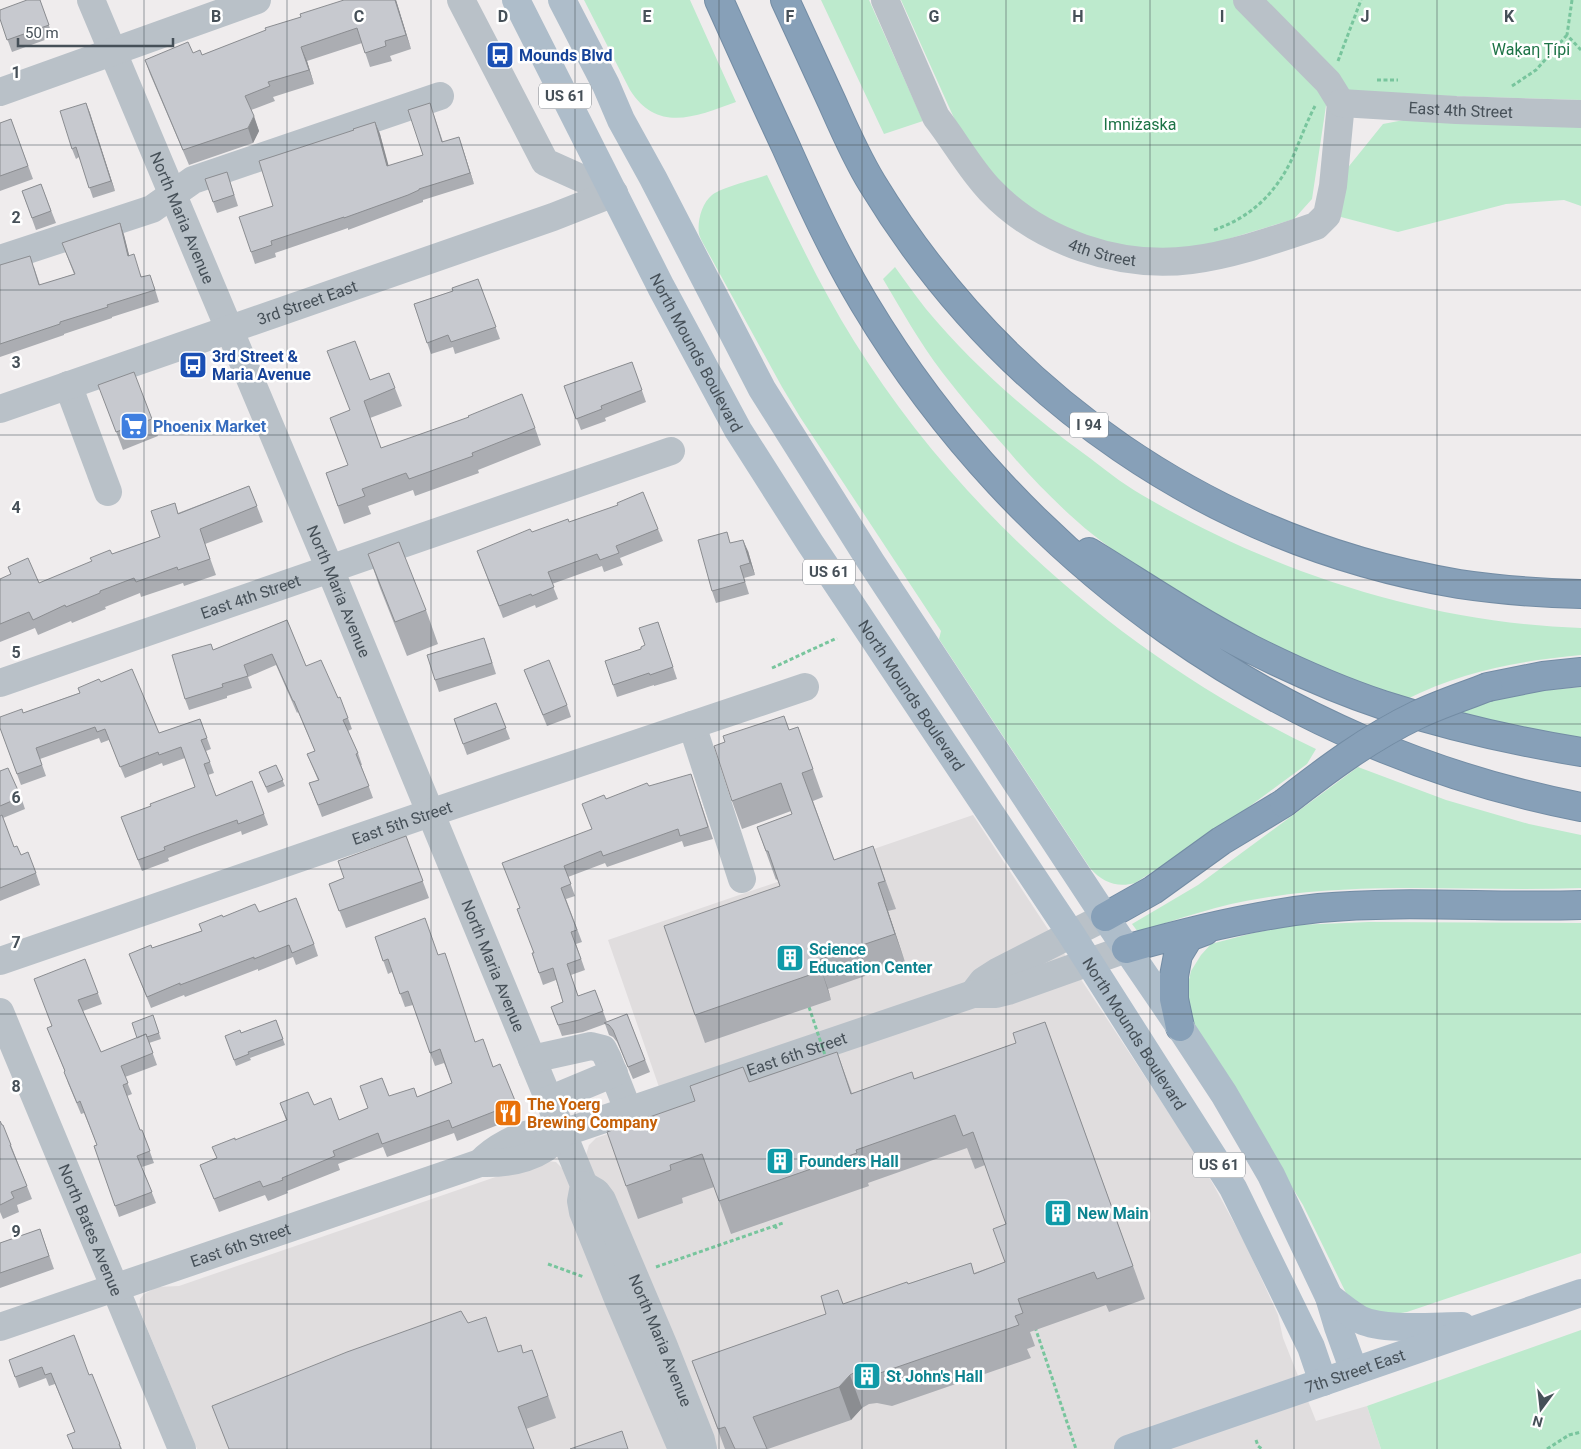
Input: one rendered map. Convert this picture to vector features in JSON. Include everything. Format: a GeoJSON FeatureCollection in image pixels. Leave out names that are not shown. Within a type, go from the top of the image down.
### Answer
{"type":"FeatureCollection","features":[{"type":"Feature","properties":{"kind":"highway"},"geometry":{"type":"LineString","coordinates":[[719,0],[818,219],[865,305],[901,362],[946,422],[997,481],[1075,558],[1150,619],[1225,668],[1282,701],[1350,734],[1415,761],[1513,791],[1581,807]]}},
{"type":"Feature","properties":{"kind":"highway","name":"I 94"},"geometry":{"type":"LineString","coordinates":[[786,0],[852,145],[876,189],[922,257],[952,295],[989,336],[1036,382],[1085,423],[1161,474],[1202,497],[1244,518],[1329,552],[1392,570],[1460,584],[1542,593],[1581,594]]}},
{"type":"Feature","properties":{"kind":"highway"},"geometry":{"type":"LineString","coordinates":[[1034,519],[1218,631],[1251,649],[1334,686],[1382,705],[1445,723],[1517,740],[1581,752]]}},
{"type":"Feature","properties":{"kind":"highway"},"geometry":{"type":"LineString","coordinates":[[1105,918],[1153,890],[1221,841],[1284,803],[1346,756],[1418,714],[1488,687],[1543,676],[1581,672]]}},
{"type":"Feature","properties":{"kind":"highway"},"geometry":{"type":"LineString","coordinates":[[1126,949],[1225,923],[1319,908],[1581,904]]}},
{"type":"Feature","properties":{"kind":"highway"},"geometry":{"type":"LineString","coordinates":[[1180,1027],[1174,999],[1174,976],[1178,955],[1189,938],[1225,923]]}},
{"type":"Feature","properties":{"kind":"main road","name":"North Mounds Boulevard"},"geometry":{"type":"LineString","coordinates":[[516,0],[661,287],[738,430],[821,560],[1071,934],[1233,1188],[1311,1347],[1323,1382]]}},
{"type":"Feature","properties":{"kind":"main road","name":"US 61"},"geometry":{"type":"LineString","coordinates":[[562,0],[606,85],[621,120],[762,389],[871,562],[1105,918],[1224,1094],[1271,1175],[1329,1297],[1354,1371]]}},
{"type":"Feature","properties":{"kind":"main road"},"geometry":{"type":"LineString","coordinates":[[614,193],[653,178]]}},
{"type":"Feature","properties":{"kind":"main road","name":"7th Street East"},"geometry":{"type":"LineString","coordinates":[[1128,1449],[1581,1293]]}},
{"type":"Feature","properties":{"kind":"main road"},"geometry":{"type":"LineString","coordinates":[[1329,1297],[1362,1320],[1373,1324],[1485,1326]]}},
{"type":"Feature","properties":{"kind":"street","name":"North Maria Avenue"},"geometry":{"type":"LineString","coordinates":[[91,0],[563,1133],[584,1185],[581,1202],[583,1212],[618,1300],[682,1449]]}},
{"type":"Feature","properties":{"kind":"street"},"geometry":{"type":"LineString","coordinates":[[0,92],[257,0]]}},
{"type":"Feature","properties":{"kind":"street"},"geometry":{"type":"LineString","coordinates":[[461,0],[545,162],[614,193]]}},
{"type":"Feature","properties":{"kind":"street","name":"4th Street"},"geometry":{"type":"LineString","coordinates":[[884,0],[936,117],[949,133],[973,172],[991,191],[1036,227],[1081,247],[1124,258],[1147,261],[1191,260],[1226,253],[1316,226],[1327,215],[1333,186],[1334,93]]}},
{"type":"Feature","properties":{"kind":"street"},"geometry":{"type":"LineString","coordinates":[[1247,0],[1334,93]]}},
{"type":"Feature","properties":{"kind":"street","name":"East 4th Street"},"geometry":{"type":"LineString","coordinates":[[1334,93],[1456,110],[1581,114]]}},
{"type":"Feature","properties":{"kind":"street"},"geometry":{"type":"LineString","coordinates":[[0,259],[152,209],[193,180],[440,96]]}},
{"type":"Feature","properties":{"kind":"street","name":"3rd Street East"},"geometry":{"type":"LineString","coordinates":[[0,409],[553,217],[614,193]]}},
{"type":"Feature","properties":{"kind":"street"},"geometry":{"type":"LineString","coordinates":[[68,385],[108,492]]}},
{"type":"Feature","properties":{"kind":"street","name":"East 4th Street"},"geometry":{"type":"LineString","coordinates":[[0,683],[671,451]]}},
{"type":"Feature","properties":{"kind":"street","name":"East 5th Street"},"geometry":{"type":"LineString","coordinates":[[0,962],[805,687]]}},
{"type":"Feature","properties":{"kind":"street"},"geometry":{"type":"LineString","coordinates":[[692,725],[742,879]]}},
{"type":"Feature","properties":{"kind":"street","name":"East 6th Street"},"geometry":{"type":"LineString","coordinates":[[973,994],[983,981],[997,972],[1105,918]]}},
{"type":"Feature","properties":{"kind":"street","name":"East 6th Street"},"geometry":{"type":"LineString","coordinates":[[0,1327],[480,1163],[506,1162],[532,1155],[551,1145],[563,1133],[628,1110],[973,994],[989,995],[1000,993],[1126,949]]}},
{"type":"Feature","properties":{"kind":"street","name":"North Bates Avenue"},"geometry":{"type":"LineString","coordinates":[[0,1012],[182,1449]]}},
{"type":"Feature","properties":{"kind":"street"},"geometry":{"type":"LineString","coordinates":[[532,1060],[591,1046],[603,1049],[628,1110]]}},
{"type":"Feature","properties":{"kind":"street"},"geometry":{"type":"LineString","coordinates":[[549,1100],[614,1073]]}},
{"type":"Feature","properties":{"kind":"street","name":"North Maria Avenue"},"geometry":{"type":"LineString","coordinates":[[584,1185],[596,1192],[602,1200],[663,1344],[703,1449]]}},
{"type":"Feature","properties":{"kind":"path"},"geometry":{"type":"LineString","coordinates":[[1210,231],[1226,226],[1266,199],[1279,181],[1308,119],[1334,93],[1338,61],[1361,0]]}},
{"type":"Feature","properties":{"kind":"path"},"geometry":{"type":"LineString","coordinates":[[1512,86],[1536,70],[1567,35],[1572,0]]}},
{"type":"Feature","properties":{"kind":"path"},"geometry":{"type":"LineString","coordinates":[[1567,35],[1581,50]]}},
{"type":"Feature","properties":{"kind":"path"},"geometry":{"type":"LineString","coordinates":[[772,668],[837,638]]}},
{"type":"Feature","properties":{"kind":"path"},"geometry":{"type":"LineString","coordinates":[[809,1007],[828,1062]]}},
{"type":"Feature","properties":{"kind":"path"},"geometry":{"type":"LineString","coordinates":[[648,1270],[783,1223]]}},
{"type":"Feature","properties":{"kind":"path"},"geometry":{"type":"LineString","coordinates":[[775,1225],[777,1230]]}},
{"type":"Feature","properties":{"kind":"path"},"geometry":{"type":"LineString","coordinates":[[548,1264],[588,1279]]}},
{"type":"Feature","properties":{"kind":"path"},"geometry":{"type":"LineString","coordinates":[[1034,1326],[1076,1449]]}},
{"type":"Feature","properties":{"kind":"path"},"geometry":{"type":"LineString","coordinates":[[1547,1449],[1569,1435],[1581,1432]]}},
{"type":"Feature","properties":{"kind":"path"},"geometry":{"type":"LineString","coordinates":[[1256,1440],[1258,1446],[1262,1449]]}},
{"type":"Feature","properties":{"kind":"shaded area"},"geometry":{"type":"Polygon","coordinates":[[[973,815],[1186,1139],[1213,1184],[1246,1245],[1278,1315],[1283,1338],[1316,1421],[1367,1406],[1381,1449],[197,1449],[139,1309],[140,1299],[144,1294],[157,1287],[179,1286],[530,1165],[548,1161],[556,1162],[563,1169],[586,1155],[589,1145],[596,1138],[668,1113],[608,940],[973,815]]]}},
{"type":"Feature","properties":{"kind":"green space"},"geometry":{"type":"Polygon","coordinates":[[[584,0],[690,0],[736,102],[693,116],[679,118],[666,117],[653,112],[641,104],[630,90],[584,0]]]}},
{"type":"Feature","properties":{"kind":"green space"},"geometry":{"type":"Polygon","coordinates":[[[821,0],[869,0],[923,121],[884,134],[821,0]]]}},
{"type":"Feature","properties":{"kind":"green space","name":"Imniżaska"},"geometry":{"type":"Polygon","coordinates":[[[901,0],[1581,0],[1581,100],[1381,94],[1327,99],[1312,199],[1294,219],[1198,248],[1123,248],[1070,233],[1020,205],[967,147],[901,0]]]}},
{"type":"Feature","properties":{"kind":"green space"},"geometry":{"type":"Polygon","coordinates":[[[1456,110],[1581,114],[1581,206],[1564,200],[1506,204],[1398,232],[1341,217],[1333,186],[1383,124],[1456,110]]]}},
{"type":"Feature","properties":{"kind":"green space"},"geometry":{"type":"Polygon","coordinates":[[[767,175],[819,280],[854,341],[897,405],[946,466],[999,524],[1056,578],[1117,628],[1181,673],[1248,714],[1316,749],[1307,764],[1219,829],[1135,883],[1122,885],[1110,883],[1090,868],[939,639],[941,631],[800,417],[700,238],[701,213],[708,198],[731,186],[767,175]]]}},
{"type":"Feature","properties":{"kind":"green space"},"geometry":{"type":"Polygon","coordinates":[[[895,267],[926,309],[962,349],[1000,386],[1061,437],[1142,495],[1192,523],[1245,548],[1299,570],[1354,589],[1466,616],[1524,624],[1581,628],[1581,655],[1535,660],[1491,669],[1448,682],[1405,700],[1378,691],[1300,658],[1200,605],[1149,575],[1100,541],[1061,507],[1020,465],[957,391],[919,338],[883,279],[895,267]]]}},
{"type":"Feature","properties":{"kind":"green space"},"geometry":{"type":"Polygon","coordinates":[[[1581,687],[1581,741],[1538,733],[1457,712],[1506,697],[1581,687]]]}},
{"type":"Feature","properties":{"kind":"green space"},"geometry":{"type":"Polygon","coordinates":[[[1358,767],[1446,800],[1529,824],[1581,835],[1581,888],[1382,888],[1302,893],[1231,904],[1138,932],[1132,924],[1198,885],[1358,767]]]}},
{"type":"Feature","properties":{"kind":"green space"},"geometry":{"type":"Polygon","coordinates":[[[1369,922],[1581,923],[1581,1253],[1407,1312],[1376,1317],[1347,1295],[1303,1205],[1218,1068],[1188,1015],[1186,993],[1191,971],[1211,944],[1253,933],[1296,925],[1369,922]]]}},
{"type":"Feature","properties":{"kind":"green space"},"geometry":{"type":"Polygon","coordinates":[[[1581,1330],[1581,1449],[1381,1449],[1367,1406],[1581,1330]]]}},
{"type":"Feature","properties":{"kind":"building"},"geometry":{"type":"Polygon","coordinates":[[[27,0],[40,0],[49,25],[7,40],[0,19],[0,10],[27,0]]]}},
{"type":"Feature","properties":{"kind":"building"},"geometry":{"type":"Polygon","coordinates":[[[344,0],[395,0],[406,35],[385,41],[386,46],[365,53],[357,28],[301,47],[309,70],[268,82],[270,86],[245,96],[254,116],[248,128],[183,150],[145,60],[188,42],[193,53],[200,50],[202,55],[266,30],[265,28],[301,17],[300,14],[344,0]]]}},
{"type":"Feature","properties":{"kind":"building"},"geometry":{"type":"Polygon","coordinates":[[[86,103],[111,181],[89,188],[76,147],[72,149],[60,111],[86,103]]]}},
{"type":"Feature","properties":{"kind":"building"},"geometry":{"type":"Polygon","coordinates":[[[430,103],[442,142],[459,137],[470,173],[419,189],[408,195],[344,218],[271,241],[272,245],[251,252],[239,217],[273,206],[259,161],[375,122],[387,166],[423,155],[408,110],[430,103]]]}},
{"type":"Feature","properties":{"kind":"building"},"geometry":{"type":"Polygon","coordinates":[[[11,119],[28,166],[0,176],[0,123],[11,119]]]}},
{"type":"Feature","properties":{"kind":"building"},"geometry":{"type":"Polygon","coordinates":[[[227,172],[234,195],[213,202],[205,179],[227,172]]]}},
{"type":"Feature","properties":{"kind":"building"},"geometry":{"type":"Polygon","coordinates":[[[41,184],[51,211],[32,218],[22,191],[41,184]]]}},
{"type":"Feature","properties":{"kind":"building"},"geometry":{"type":"Polygon","coordinates":[[[120,223],[128,256],[134,254],[141,277],[150,275],[155,290],[107,305],[108,307],[0,344],[0,265],[30,256],[39,285],[75,274],[62,243],[120,223]]]}},
{"type":"Feature","properties":{"kind":"building"},"geometry":{"type":"Polygon","coordinates":[[[478,279],[496,327],[451,342],[448,335],[427,343],[414,304],[453,291],[452,288],[478,279]]]}},
{"type":"Feature","properties":{"kind":"building"},"geometry":{"type":"Polygon","coordinates":[[[355,341],[370,380],[389,373],[395,388],[364,401],[381,448],[469,417],[522,394],[535,428],[472,453],[473,456],[409,479],[406,473],[362,489],[365,496],[338,506],[326,473],[348,465],[330,418],[350,410],[327,351],[355,341]]]}},
{"type":"Feature","properties":{"kind":"building"},"geometry":{"type":"Polygon","coordinates":[[[632,362],[642,390],[601,406],[602,409],[576,419],[564,386],[632,362]]]}},
{"type":"Feature","properties":{"kind":"building","name":"Phoenix Market"},"geometry":{"type":"Polygon","coordinates":[[[134,372],[152,419],[116,432],[98,385],[134,372]]]}},
{"type":"Feature","properties":{"kind":"building"},"geometry":{"type":"Polygon","coordinates":[[[249,486],[257,506],[200,529],[210,559],[178,570],[177,567],[136,582],[134,578],[66,607],[65,605],[33,620],[29,612],[0,624],[0,579],[11,574],[8,567],[28,558],[39,583],[92,561],[90,558],[110,550],[112,554],[160,537],[151,511],[175,503],[178,514],[249,486]]]}},
{"type":"Feature","properties":{"kind":"building"},"geometry":{"type":"Polygon","coordinates":[[[643,492],[658,529],[616,546],[619,553],[600,560],[597,554],[548,572],[554,587],[499,606],[477,551],[530,529],[532,532],[568,519],[569,522],[618,505],[617,503],[643,492]]]}},
{"type":"Feature","properties":{"kind":"building"},"geometry":{"type":"Polygon","coordinates":[[[727,532],[730,543],[743,540],[750,563],[740,566],[745,582],[712,591],[698,540],[727,532]]]}},
{"type":"Feature","properties":{"kind":"building"},"geometry":{"type":"Polygon","coordinates":[[[399,542],[426,610],[395,622],[368,554],[399,542]]]}},
{"type":"Feature","properties":{"kind":"building"},"geometry":{"type":"Polygon","coordinates":[[[287,620],[306,666],[321,660],[338,698],[340,697],[348,718],[343,720],[358,753],[356,754],[369,786],[318,805],[309,783],[319,780],[307,754],[315,751],[272,654],[244,665],[248,676],[222,684],[223,687],[185,699],[172,655],[211,644],[213,650],[287,620]]]}},
{"type":"Feature","properties":{"kind":"building"},"geometry":{"type":"Polygon","coordinates":[[[658,622],[673,667],[613,685],[605,661],[641,649],[645,645],[639,628],[658,622]]]}},
{"type":"Feature","properties":{"kind":"building"},"geometry":{"type":"Polygon","coordinates":[[[484,638],[492,663],[435,680],[427,655],[484,638]]]}},
{"type":"Feature","properties":{"kind":"building"},"geometry":{"type":"Polygon","coordinates":[[[549,660],[567,705],[543,715],[524,670],[549,660]]]}},
{"type":"Feature","properties":{"kind":"building"},"geometry":{"type":"Polygon","coordinates":[[[132,669],[159,733],[200,719],[207,738],[201,740],[210,762],[204,764],[216,796],[252,781],[264,814],[238,824],[237,820],[193,836],[164,847],[165,850],[138,860],[121,817],[195,787],[181,747],[159,755],[158,752],[120,767],[105,729],[97,732],[95,727],[36,748],[42,765],[17,774],[0,728],[0,717],[22,709],[23,713],[80,693],[78,688],[99,679],[101,682],[132,669]]]}},
{"type":"Feature","properties":{"kind":"building"},"geometry":{"type":"Polygon","coordinates":[[[496,703],[506,728],[463,744],[454,719],[496,703]]]}},
{"type":"Feature","properties":{"kind":"building"},"geometry":{"type":"Polygon","coordinates":[[[784,716],[789,730],[798,727],[813,769],[802,773],[834,860],[873,846],[885,881],[878,883],[895,934],[818,960],[821,971],[695,1015],[664,926],[780,886],[768,851],[766,851],[757,827],[792,814],[781,783],[732,801],[714,746],[725,742],[723,736],[784,716]]]}},
{"type":"Feature","properties":{"kind":"building"},"geometry":{"type":"Polygon","coordinates":[[[276,765],[283,780],[266,787],[259,772],[276,765]]]}},
{"type":"Feature","properties":{"kind":"building"},"geometry":{"type":"Polygon","coordinates":[[[8,768],[21,797],[0,806],[0,771],[8,768]]]}},
{"type":"Feature","properties":{"kind":"building"},"geometry":{"type":"Polygon","coordinates":[[[691,774],[708,827],[680,836],[678,829],[603,856],[601,851],[564,866],[571,884],[561,888],[577,930],[571,932],[581,959],[567,964],[578,996],[595,990],[603,1011],[558,1025],[551,1007],[563,1002],[553,968],[539,973],[532,953],[534,953],[517,909],[520,908],[502,863],[592,829],[582,804],[604,795],[606,799],[647,783],[649,786],[691,774]]]}},
{"type":"Feature","properties":{"kind":"building"},"geometry":{"type":"Polygon","coordinates":[[[2,815],[14,847],[17,846],[21,855],[28,852],[36,873],[0,888],[0,816],[2,815]]]}},
{"type":"Feature","properties":{"kind":"building"},"geometry":{"type":"Polygon","coordinates":[[[406,836],[423,881],[339,911],[329,884],[344,878],[338,861],[406,836]]]}},
{"type":"Feature","properties":{"kind":"building"},"geometry":{"type":"Polygon","coordinates":[[[296,898],[314,944],[292,953],[289,945],[180,985],[180,983],[147,997],[129,954],[151,945],[152,948],[202,931],[199,924],[222,915],[223,917],[255,904],[259,912],[296,898]]]}},
{"type":"Feature","properties":{"kind":"building"},"geometry":{"type":"Polygon","coordinates":[[[425,918],[438,955],[445,953],[475,1042],[483,1039],[493,1067],[500,1064],[516,1103],[452,1128],[449,1120],[382,1144],[378,1133],[333,1151],[335,1156],[282,1178],[283,1180],[263,1187],[260,1181],[214,1199],[200,1165],[217,1158],[212,1147],[287,1120],[280,1103],[308,1092],[314,1105],[331,1098],[339,1120],[368,1108],[360,1086],[382,1078],[389,1096],[414,1088],[417,1097],[452,1083],[440,1049],[430,1053],[408,991],[400,994],[388,959],[383,961],[375,937],[425,918]]]}},
{"type":"Feature","properties":{"kind":"building"},"geometry":{"type":"Polygon","coordinates":[[[85,959],[98,993],[78,1000],[101,1052],[146,1034],[153,1053],[121,1066],[128,1083],[123,1085],[150,1151],[137,1156],[152,1192],[115,1206],[94,1146],[97,1145],[80,1101],[77,1103],[47,1028],[52,1026],[34,979],[85,959]]]}},
{"type":"Feature","properties":{"kind":"building"},"geometry":{"type":"Polygon","coordinates":[[[627,1014],[645,1060],[628,1067],[613,1030],[604,1023],[627,1014]]]}},
{"type":"Feature","properties":{"kind":"building"},"geometry":{"type":"Polygon","coordinates":[[[153,1015],[159,1033],[147,1037],[146,1034],[137,1038],[132,1023],[153,1015]]]}},
{"type":"Feature","properties":{"kind":"building"},"geometry":{"type":"Polygon","coordinates":[[[276,1020],[283,1039],[248,1052],[249,1054],[234,1060],[225,1036],[240,1030],[241,1033],[276,1020]]]}},
{"type":"Feature","properties":{"kind":"building"},"geometry":{"type":"Polygon","coordinates":[[[1045,1022],[1133,1266],[1097,1279],[1094,1272],[1018,1299],[1023,1313],[1015,1316],[1019,1325],[880,1373],[865,1370],[857,1371],[850,1375],[839,1387],[753,1417],[767,1449],[735,1449],[725,1427],[718,1429],[692,1361],[826,1314],[821,1296],[838,1290],[843,1304],[971,1263],[974,1274],[1005,1262],[993,1229],[1006,1224],[973,1132],[963,1136],[955,1115],[856,1150],[857,1153],[719,1201],[702,1154],[670,1165],[671,1170],[626,1186],[607,1132],[695,1101],[690,1086],[743,1067],[749,1082],[837,1052],[851,1094],[912,1072],[914,1079],[1016,1043],[1013,1033],[1045,1022]]]}},
{"type":"Feature","properties":{"kind":"building"},"geometry":{"type":"Polygon","coordinates":[[[0,1121],[27,1186],[11,1192],[14,1198],[0,1205],[0,1121]]]}},
{"type":"Feature","properties":{"kind":"building"},"geometry":{"type":"Polygon","coordinates":[[[40,1229],[49,1256],[0,1273],[0,1243],[40,1229]]]}},
{"type":"Feature","properties":{"kind":"building"},"geometry":{"type":"Polygon","coordinates":[[[461,1311],[468,1323],[486,1317],[498,1352],[521,1345],[523,1353],[532,1350],[548,1396],[518,1407],[534,1449],[229,1449],[212,1406],[347,1352],[461,1311]]]}},
{"type":"Feature","properties":{"kind":"building"},"geometry":{"type":"Polygon","coordinates":[[[74,1335],[89,1375],[92,1374],[121,1449],[73,1449],[67,1435],[75,1432],[51,1373],[45,1375],[42,1367],[15,1377],[9,1360],[74,1335]]]}},
{"type":"Feature","properties":{"kind":"building"},"geometry":{"type":"Polygon","coordinates":[[[622,1431],[628,1449],[570,1449],[622,1431]]]}},
{"type":"Feature","properties":{"kind":"place","name":"Mounds Blvd"},"geometry":{"type":"Point","coordinates":[500,55]}},
{"type":"Feature","properties":{"kind":"place","name":"3rd Street & Maria Avenue"},"geometry":{"type":"Point","coordinates":[193,365]}},
{"type":"Feature","properties":{"kind":"place","name":"Phoenix Market"},"geometry":{"type":"Point","coordinates":[134,426]}},
{"type":"Feature","properties":{"kind":"place","name":"Science Education Center"},"geometry":{"type":"Point","coordinates":[790,958]}},
{"type":"Feature","properties":{"kind":"place","name":"The Yoerg Brewing Company"},"geometry":{"type":"Point","coordinates":[508,1113]}},
{"type":"Feature","properties":{"kind":"place","name":"Founders Hall"},"geometry":{"type":"Point","coordinates":[780,1161]}},
{"type":"Feature","properties":{"kind":"place","name":"New Main"},"geometry":{"type":"Point","coordinates":[1058,1213]}},
{"type":"Feature","properties":{"kind":"place","name":"St John's Hall"},"geometry":{"type":"Point","coordinates":[867,1376]}},
{"type":"Feature","properties":{"kind":"park label","name":"Waḳaƞ Ṭípi"},"geometry":{"type":"Point","coordinates":[1531,49]}}]}
